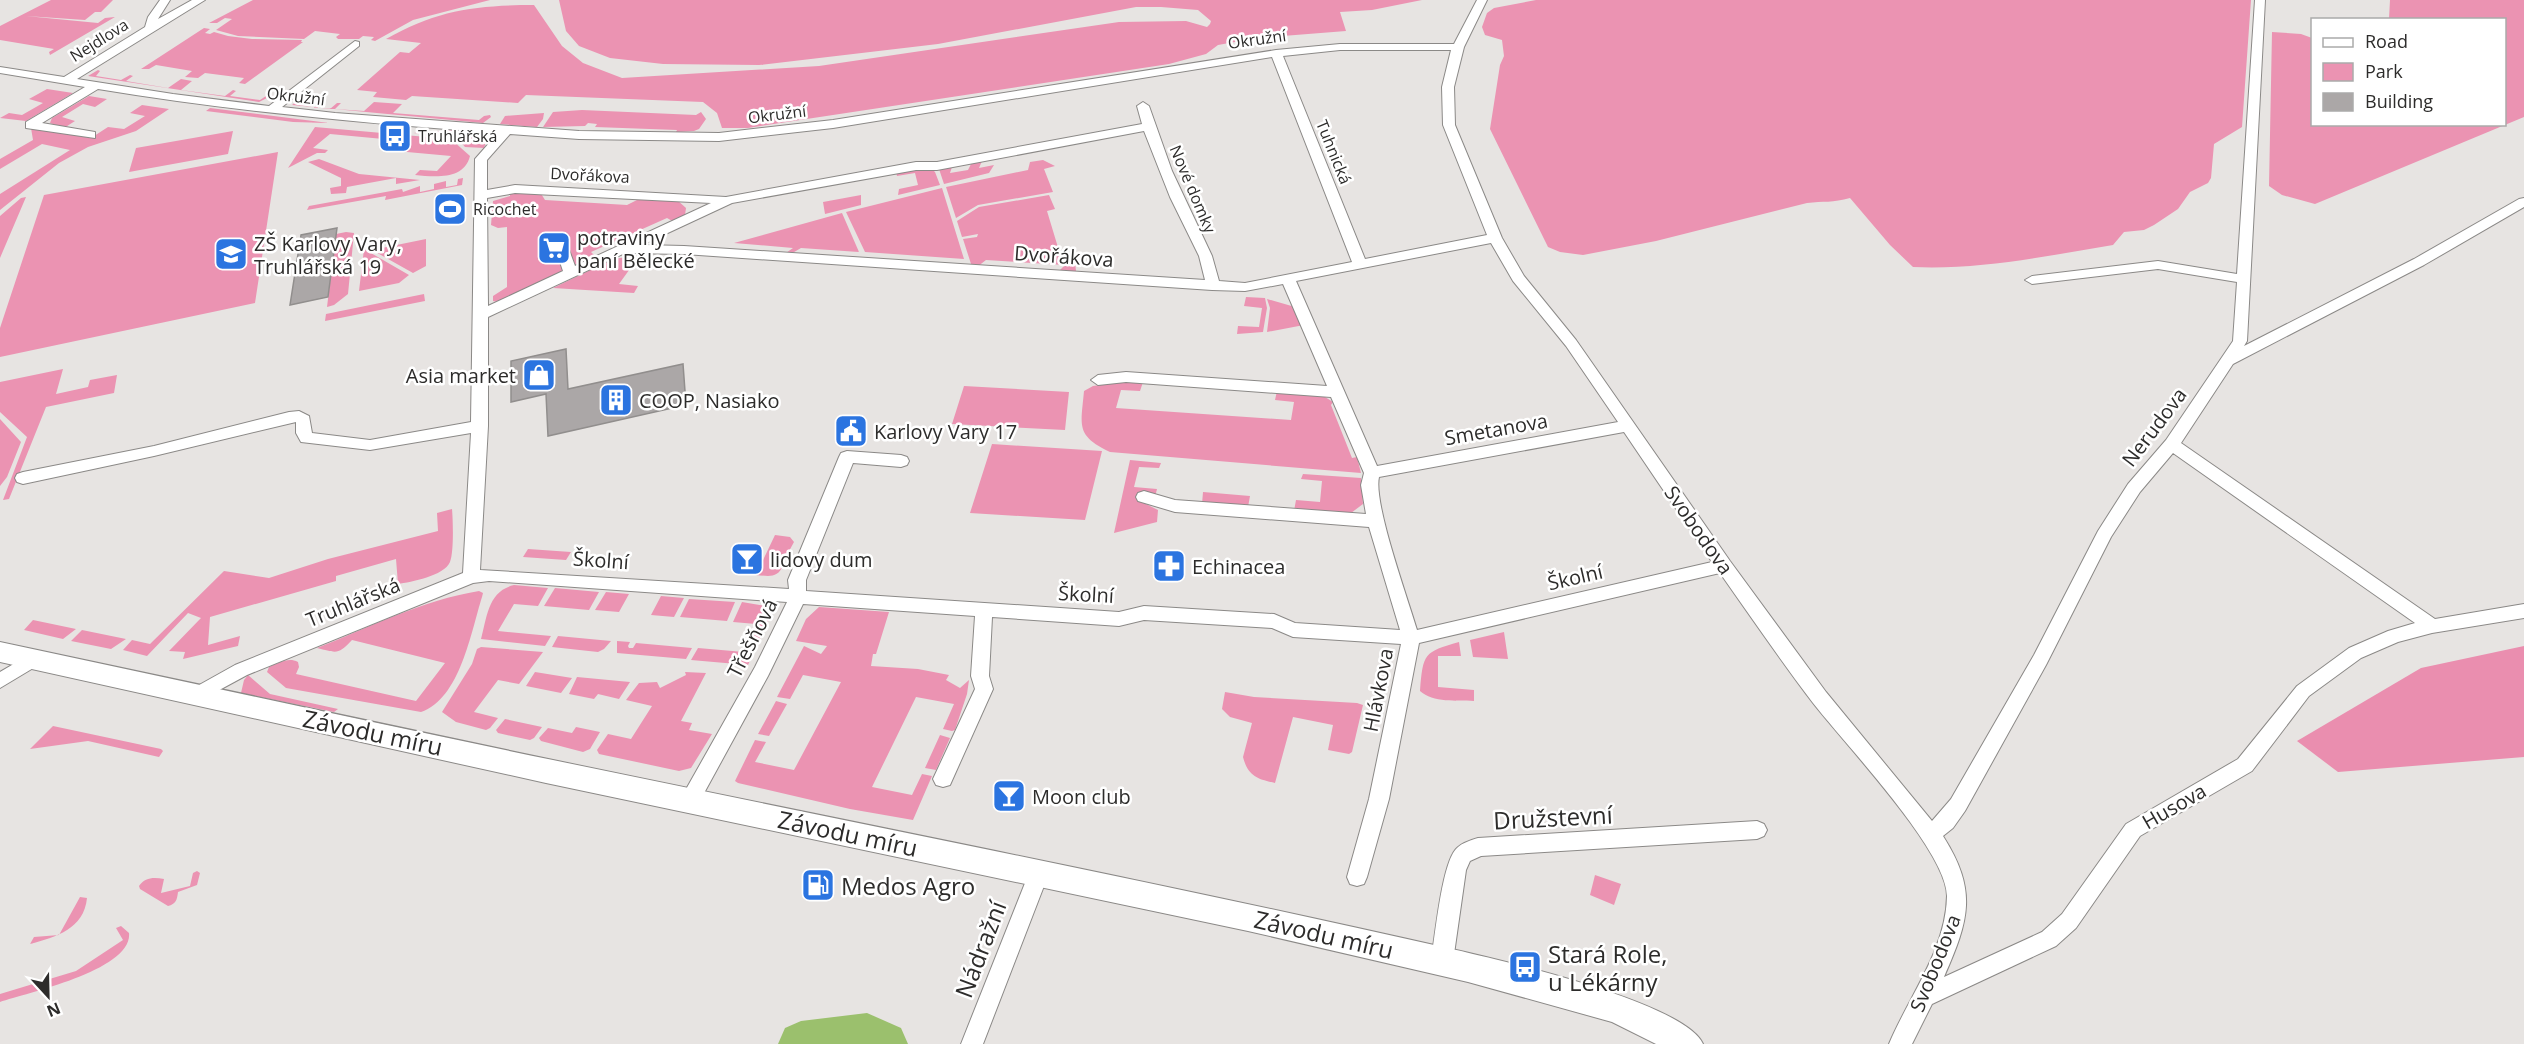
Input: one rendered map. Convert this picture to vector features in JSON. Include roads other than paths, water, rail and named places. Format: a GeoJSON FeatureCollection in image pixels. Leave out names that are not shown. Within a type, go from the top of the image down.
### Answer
{"type":"FeatureCollection","features":[{"type":"Feature","properties":{"kind":"main road","name":"Závodu míru"},"geometry":{"type":"LineString","coordinates":[[0,652],[1442,961],[1570,993],[1615,1008],[1687,1044]]}},
{"type":"Feature","properties":{"kind":"street","name":"Nejdlova"},"geometry":{"type":"LineString","coordinates":[[149,29],[153,17],[165,0]]}},
{"type":"Feature","properties":{"kind":"street","name":"Nejdlova"},"geometry":{"type":"LineString","coordinates":[[67,80],[200,0]]}},
{"type":"Feature","properties":{"kind":"street","name":"Svobodova"},"geometry":{"type":"LineString","coordinates":[[1482,0],[1458,47],[1448,87],[1449,125],[1495,238],[1518,278],[1571,343],[1724,566],[1819,697],[1931,834],[1944,854],[1953,875],[1957,906],[1955,922],[1924,997],[1900,1044]]}},
{"type":"Feature","properties":{"kind":"street","name":"Nerudova"},"geometry":{"type":"LineString","coordinates":[[1931,834],[1946,822],[1958,805],[2040,660],[2114,520],[2134,488],[2172,444],[2240,341],[2260,0]]}},
{"type":"Feature","properties":{"kind":"street"},"geometry":{"type":"LineString","coordinates":[[271,110],[355,44]]}},
{"type":"Feature","properties":{"kind":"street","name":"Okružní"},"geometry":{"type":"LineString","coordinates":[[0,70],[173,98],[271,110],[506,131],[719,137],[833,124],[1276,52],[1340,46],[1458,47]]}},
{"type":"Feature","properties":{"kind":"street","name":"Tuhnická"},"geometry":{"type":"LineString","coordinates":[[1276,52],[1360,265]]}},
{"type":"Feature","properties":{"kind":"street"},"geometry":{"type":"LineString","coordinates":[[91,135],[30,125],[97,86]]}},
{"type":"Feature","properties":{"kind":"street","name":"Nové domky"},"geometry":{"type":"LineString","coordinates":[[1143,106],[1148,127],[1183,211],[1213,272],[1212,286]]}},
{"type":"Feature","properties":{"kind":"street"},"geometry":{"type":"LineString","coordinates":[[728,200],[916,166],[937,166],[1148,127]]}},
{"type":"Feature","properties":{"kind":"street"},"geometry":{"type":"LineString","coordinates":[[471,577],[480,426],[481,159],[506,131]]}},
{"type":"Feature","properties":{"kind":"street","name":"Dvořákova"},"geometry":{"type":"LineString","coordinates":[[481,195],[515,189],[728,200]]}},
{"type":"Feature","properties":{"kind":"street"},"geometry":{"type":"LineString","coordinates":[[687,198],[692,216]]}},
{"type":"Feature","properties":{"kind":"street","name":"Dvořákova"},"geometry":{"type":"LineString","coordinates":[[481,315],[728,200]]}},
{"type":"Feature","properties":{"kind":"street"},"geometry":{"type":"LineString","coordinates":[[2228,360],[2419,262],[2524,202]]}},
{"type":"Feature","properties":{"kind":"street","name":"Dvořákova"},"geometry":{"type":"LineString","coordinates":[[626,249],[684,250],[1245,287],[1495,238]]}},
{"type":"Feature","properties":{"kind":"street"},"geometry":{"type":"LineString","coordinates":[[563,250],[571,274]]}},
{"type":"Feature","properties":{"kind":"street"},"geometry":{"type":"LineString","coordinates":[[2032,280],[2158,266],[2243,279]]}},
{"type":"Feature","properties":{"kind":"street","name":"Hlávkova"},"geometry":{"type":"LineString","coordinates":[[1288,279],[1372,473],[1369,485],[1376,521],[1411,638],[1379,799],[1357,877]]}},
{"type":"Feature","properties":{"kind":"street"},"geometry":{"type":"LineString","coordinates":[[1098,380],[1126,377],[1338,392]]}},
{"type":"Feature","properties":{"kind":"street"},"geometry":{"type":"LineString","coordinates":[[23,478],[154,451],[289,417],[299,416],[304,420],[304,433],[307,438],[358,445],[370,445],[480,426]]}},
{"type":"Feature","properties":{"kind":"street","name":"Smetanova"},"geometry":{"type":"LineString","coordinates":[[1372,473],[1627,426]]}},
{"type":"Feature","properties":{"kind":"street"},"geometry":{"type":"LineString","coordinates":[[2172,444],[2432,626]]}},
{"type":"Feature","properties":{"kind":"street","name":"Třešňová"},"geometry":{"type":"LineString","coordinates":[[690,800],[762,671],[798,597],[797,580],[836,488],[846,457],[901,460]]}},
{"type":"Feature","properties":{"kind":"street"},"geometry":{"type":"LineString","coordinates":[[1144,498],[1176,506],[1376,521]]}},
{"type":"Feature","properties":{"kind":"street","name":"Školní"},"geometry":{"type":"LineString","coordinates":[[471,577],[489,575],[1119,619],[1144,613],[1274,621],[1293,630],[1411,638],[1724,566]]}},
{"type":"Feature","properties":{"kind":"street","name":"Truhlářská"},"geometry":{"type":"LineString","coordinates":[[199,694],[240,669],[471,577]]}},
{"type":"Feature","properties":{"kind":"street"},"geometry":{"type":"LineString","coordinates":[[943,779],[984,689],[980,676],[984,610]]}},
{"type":"Feature","properties":{"kind":"street","name":"Husova"},"geometry":{"type":"LineString","coordinates":[[1924,997],[2049,939],[2069,921],[2133,830],[2245,765],[2303,692],[2355,653],[2394,636],[2432,626],[2524,611]]}},
{"type":"Feature","properties":{"kind":"street"},"geometry":{"type":"LineString","coordinates":[[0,681],[34,659]]}},
{"type":"Feature","properties":{"kind":"street","name":"Družstevní"},"geometry":{"type":"LineString","coordinates":[[1442,961],[1456,869],[1463,855],[1478,847],[1757,830]]}},
{"type":"Feature","properties":{"kind":"street","name":"Nádražní"},"geometry":{"type":"LineString","coordinates":[[974,1040],[1039,873]]}},
{"type":"Feature","properties":{"kind":"waterway"},"geometry":{"type":"LineString","coordinates":[[801,1044],[867,1036],[885,1044]]}},
{"type":"Feature","properties":{"kind":"place","name":"Truhlářská"},"geometry":{"type":"Point","coordinates":[395,136]}},
{"type":"Feature","properties":{"kind":"place","name":"Ricochet"},"geometry":{"type":"Point","coordinates":[450,209]}},
{"type":"Feature","properties":{"kind":"place","name":"potraviny paní Bělecké"},"geometry":{"type":"Point","coordinates":[554,248]}},
{"type":"Feature","properties":{"kind":"place","name":"ZŠ Karlovy Vary, Truhlářská 19"},"geometry":{"type":"Point","coordinates":[231,254]}},
{"type":"Feature","properties":{"kind":"place","name":"Asia market"},"geometry":{"type":"Point","coordinates":[539,375]}},
{"type":"Feature","properties":{"kind":"place","name":"COOP, Nasiako"},"geometry":{"type":"Point","coordinates":[616,400]}},
{"type":"Feature","properties":{"kind":"place","name":"Karlovy Vary 17"},"geometry":{"type":"Point","coordinates":[851,431]}},
{"type":"Feature","properties":{"kind":"place","name":"lidovy dum"},"geometry":{"type":"Point","coordinates":[747,559]}},
{"type":"Feature","properties":{"kind":"place","name":"Echinacea"},"geometry":{"type":"Point","coordinates":[1169,566]}},
{"type":"Feature","properties":{"kind":"place","name":"Moon club"},"geometry":{"type":"Point","coordinates":[1009,796]}},
{"type":"Feature","properties":{"kind":"place","name":"Medos Agro"},"geometry":{"type":"Point","coordinates":[818,885]}},
{"type":"Feature","properties":{"kind":"place","name":"Stará Role, u Lékárny"},"geometry":{"type":"Point","coordinates":[1525,967]}}]}
